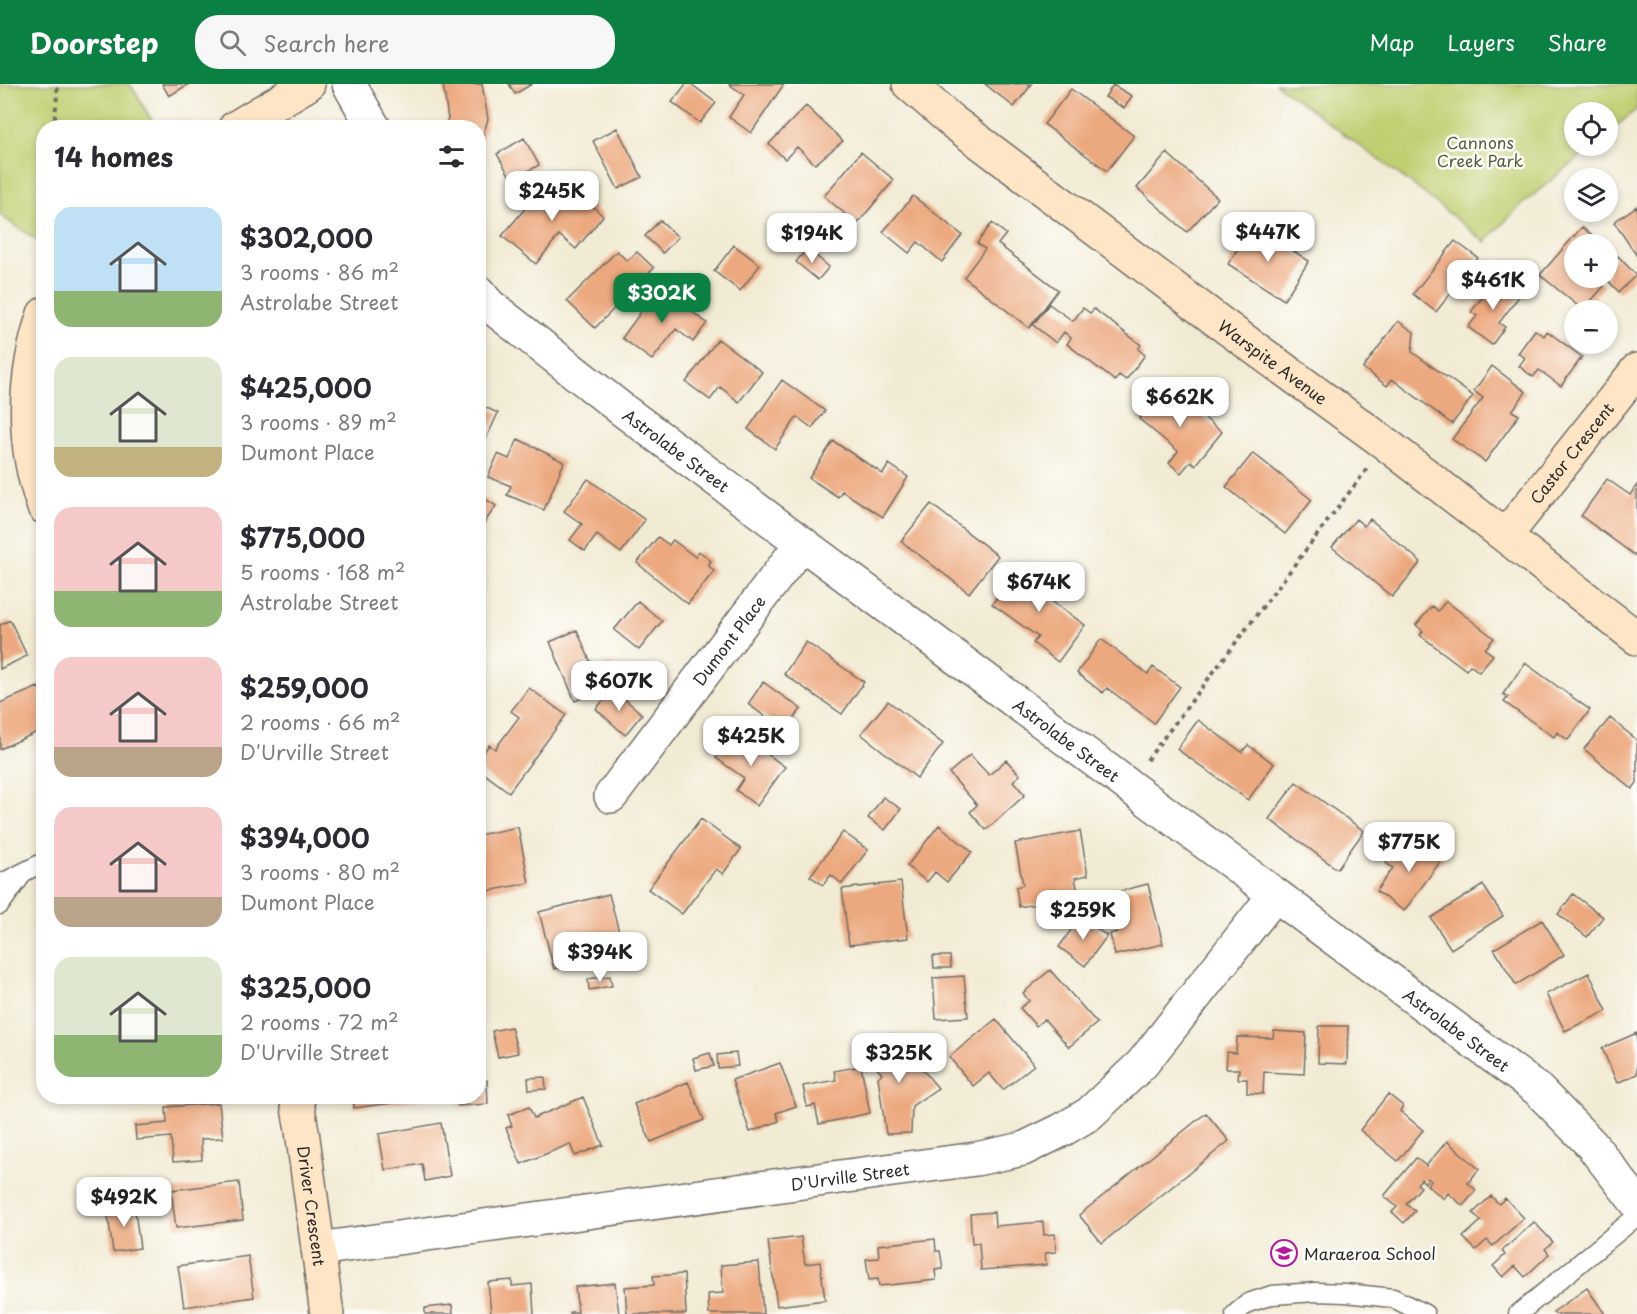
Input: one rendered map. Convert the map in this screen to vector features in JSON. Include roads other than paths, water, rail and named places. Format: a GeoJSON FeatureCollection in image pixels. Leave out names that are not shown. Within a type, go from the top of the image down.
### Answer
{"type":"FeatureCollection","features":[{"type":"Feature","properties":{"kind":"main road"},"geometry":{"type":"LineString","coordinates":[[248,120],[308,84]]}},
{"type":"Feature","properties":{"kind":"main road","name":"Warspite Avenue"},"geometry":{"type":"LineString","coordinates":[[909,84],[953,122],[1386,444],[1637,638]]}},
{"type":"Feature","properties":{"kind":"main road"},"geometry":{"type":"LineString","coordinates":[[36,343],[27,405],[31,461],[36,479]]}},
{"type":"Feature","properties":{"kind":"main road","name":"Castor Crescent"},"geometry":{"type":"LineString","coordinates":[[1506,535],[1637,370]]}},
{"type":"Feature","properties":{"kind":"main road","name":"Driver Crescent"},"geometry":{"type":"LineString","coordinates":[[297,1104],[327,1314]]}},
{"type":"Feature","properties":{"kind":"street"},"geometry":{"type":"LineString","coordinates":[[349,84],[369,120]]}},
{"type":"Feature","properties":{"kind":"street","name":"Astrolabe Street"},"geometry":{"type":"LineString","coordinates":[[486,301],[547,352],[1129,785],[1274,896],[1537,1089],[1592,1144],[1637,1203]]}},
{"type":"Feature","properties":{"kind":"street","name":"Dumont Place"},"geometry":{"type":"LineString","coordinates":[[611,796],[802,543]]}},
{"type":"Feature","properties":{"kind":"street","name":"D'Urville Street"},"geometry":{"type":"LineString","coordinates":[[318,1249],[976,1159],[1023,1149],[1089,1114],[1142,1064],[1274,896]]}},
{"type":"Feature","properties":{"kind":"lane"},"geometry":{"type":"LineString","coordinates":[[0,884],[36,866]]}},
{"type":"Feature","properties":{"kind":"lane"},"geometry":{"type":"LineString","coordinates":[[0,905],[22,874]]}},
{"type":"Feature","properties":{"kind":"lane"},"geometry":{"type":"LineString","coordinates":[[1518,1314],[1637,1216]]}},
{"type":"Feature","properties":{"kind":"lane"},"geometry":{"type":"LineString","coordinates":[[1235,1314],[1248,1303],[1272,1295],[1316,1292],[1393,1298],[1425,1314]]}},
{"type":"Feature","properties":{"kind":"place","name":"Maraeroa School"},"geometry":{"type":"Point","coordinates":[1284,1253]}},
{"type":"Feature","properties":{"kind":"park label","name":"Cannons Creek Park"},"geometry":{"type":"Point","coordinates":[1480,151]}}]}
